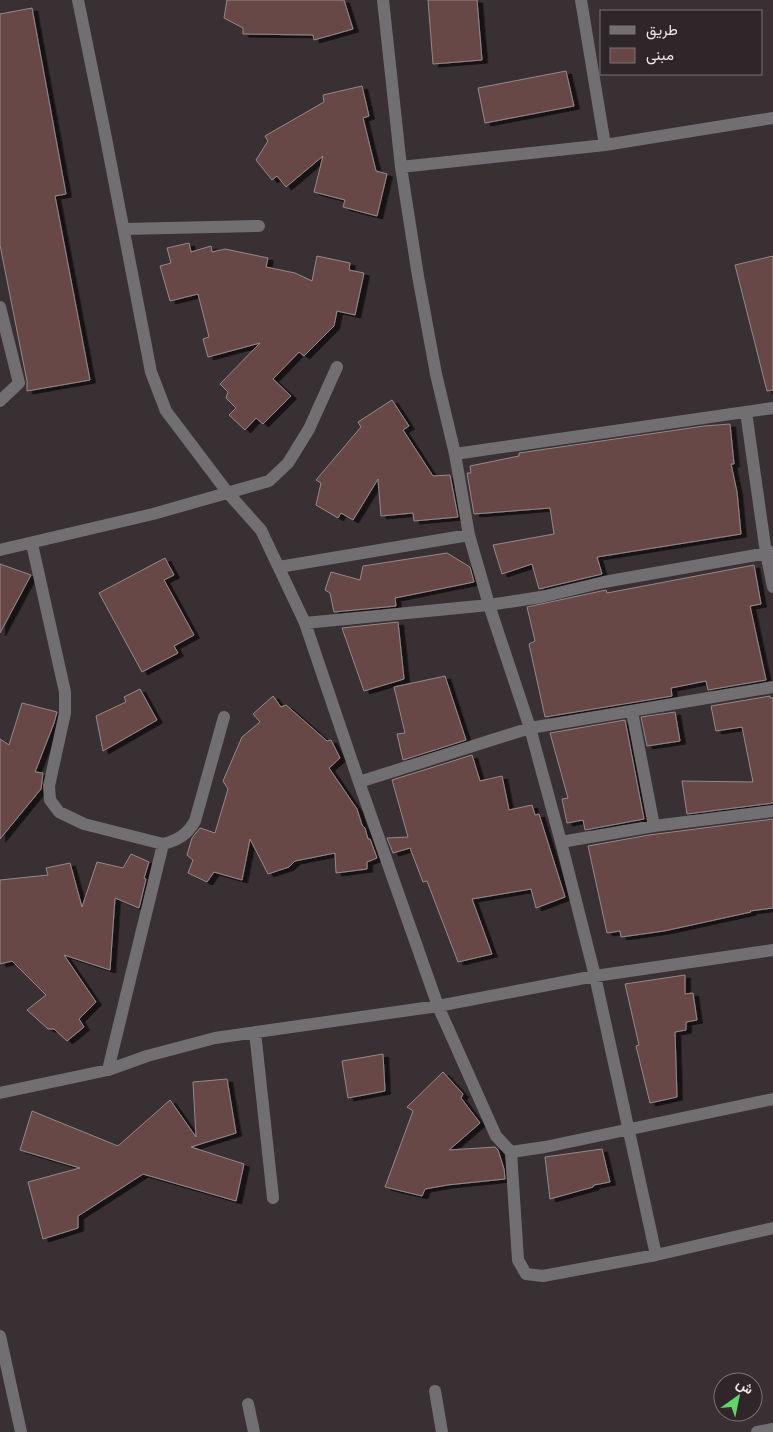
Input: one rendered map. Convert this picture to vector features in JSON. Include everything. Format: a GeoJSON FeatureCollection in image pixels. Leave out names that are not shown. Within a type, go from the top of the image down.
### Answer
{"type":"FeatureCollection","features":[{"type":"Feature","properties":{"kind":"street"},"geometry":{"type":"LineString","coordinates":[[78,0],[151,372],[166,411],[228,493],[261,530],[305,623],[438,1006],[496,1136],[511,1152],[518,1260],[526,1274],[543,1276],[656,1255],[773,1228]]}},
{"type":"Feature","properties":{"kind":"street"},"geometry":{"type":"LineString","coordinates":[[383,0],[401,167],[418,276],[434,364],[455,454],[469,535],[489,605],[530,728],[562,842],[595,976],[656,1255]]}},
{"type":"Feature","properties":{"kind":"street"},"geometry":{"type":"LineString","coordinates":[[581,0],[605,145]]}},
{"type":"Feature","properties":{"kind":"street"},"geometry":{"type":"LineString","coordinates":[[401,167],[605,145],[773,118]]}},
{"type":"Feature","properties":{"kind":"street"},"geometry":{"type":"LineString","coordinates":[[124,229],[260,226]]}},
{"type":"Feature","properties":{"kind":"street"},"geometry":{"type":"LineString","coordinates":[[0,307],[19,383],[0,401]]}},
{"type":"Feature","properties":{"kind":"street"},"geometry":{"type":"LineString","coordinates":[[0,550],[153,514],[270,481],[288,463],[309,429],[337,367]]}},
{"type":"Feature","properties":{"kind":"street"},"geometry":{"type":"LineString","coordinates":[[455,454],[773,408]]}},
{"type":"Feature","properties":{"kind":"street"},"geometry":{"type":"LineString","coordinates":[[746,412],[770,553],[773,587]]}},
{"type":"Feature","properties":{"kind":"street"},"geometry":{"type":"LineString","coordinates":[[279,567],[469,535]]}},
{"type":"Feature","properties":{"kind":"street"},"geometry":{"type":"LineString","coordinates":[[32,544],[66,692],[65,713],[49,786],[50,800],[59,812],[84,824],[163,844],[184,836],[190,831],[195,821],[224,717]]}},
{"type":"Feature","properties":{"kind":"street"},"geometry":{"type":"LineString","coordinates":[[305,623],[541,598],[604,582],[770,553]]}},
{"type":"Feature","properties":{"kind":"street"},"geometry":{"type":"LineString","coordinates":[[359,782],[530,728],[773,687]]}},
{"type":"Feature","properties":{"kind":"street"},"geometry":{"type":"LineString","coordinates":[[632,712],[654,826]]}},
{"type":"Feature","properties":{"kind":"street"},"geometry":{"type":"LineString","coordinates":[[562,842],[654,826],[773,811]]}},
{"type":"Feature","properties":{"kind":"street"},"geometry":{"type":"LineString","coordinates":[[108,1070],[163,844]]}},
{"type":"Feature","properties":{"kind":"street"},"geometry":{"type":"LineString","coordinates":[[0,1093],[108,1070],[147,1056],[215,1038],[438,1006],[595,976],[773,950]]}},
{"type":"Feature","properties":{"kind":"street"},"geometry":{"type":"LineString","coordinates":[[255,1032],[273,1198]]}},
{"type":"Feature","properties":{"kind":"street"},"geometry":{"type":"LineString","coordinates":[[511,1152],[545,1147],[773,1099]]}},
{"type":"Feature","properties":{"kind":"street"},"geometry":{"type":"LineString","coordinates":[[0,1336],[18,1430]]}},
{"type":"Feature","properties":{"kind":"street"},"geometry":{"type":"LineString","coordinates":[[435,1391],[442,1432]]}},
{"type":"Feature","properties":{"kind":"street"},"geometry":{"type":"LineString","coordinates":[[248,1404],[254,1432]]}},
{"type":"Feature","properties":{"kind":"street"},"geometry":{"type":"LineString","coordinates":[[757,1432],[773,1429]]}},
{"type":"Feature","properties":{"kind":"building"},"geometry":{"type":"Polygon","coordinates":[[[227,0],[344,0],[353,29],[314,40],[313,35],[243,34],[243,28],[224,18],[227,0]]]}},
{"type":"Feature","properties":{"kind":"building"},"geometry":{"type":"Polygon","coordinates":[[[428,0],[477,0],[482,60],[433,64],[428,0]]]}},
{"type":"Feature","properties":{"kind":"building"},"geometry":{"type":"Polygon","coordinates":[[[32,8],[66,194],[55,196],[90,380],[27,391],[27,381],[0,245],[0,14],[32,8]]]}},
{"type":"Feature","properties":{"kind":"building"},"geometry":{"type":"Polygon","coordinates":[[[566,71],[574,106],[485,123],[478,88],[566,71]]]}},
{"type":"Feature","properties":{"kind":"building"},"geometry":{"type":"Polygon","coordinates":[[[362,86],[369,116],[363,118],[376,171],[387,174],[377,216],[343,207],[345,200],[314,192],[323,156],[286,187],[277,176],[272,180],[256,160],[268,141],[265,136],[324,102],[323,95],[362,86]]]}},
{"type":"Feature","properties":{"kind":"building"},"geometry":{"type":"Polygon","coordinates":[[[189,243],[191,252],[211,246],[212,252],[225,249],[268,258],[266,267],[295,273],[312,281],[317,256],[350,263],[349,270],[364,273],[355,315],[337,311],[334,326],[304,356],[299,352],[273,379],[291,396],[263,424],[256,418],[245,430],[229,415],[236,408],[226,398],[228,392],[220,384],[260,343],[208,357],[203,339],[209,337],[198,294],[170,301],[160,266],[171,263],[167,248],[189,243]]]}},
{"type":"Feature","properties":{"kind":"building"},"geometry":{"type":"Polygon","coordinates":[[[773,256],[773,390],[767,391],[735,265],[773,256]]]}},
{"type":"Feature","properties":{"kind":"building"},"geometry":{"type":"Polygon","coordinates":[[[392,400],[409,426],[403,430],[433,476],[450,475],[458,517],[414,521],[413,513],[381,516],[378,479],[353,520],[341,513],[338,518],[316,505],[321,483],[316,480],[361,427],[358,422],[392,400]]]}},
{"type":"Feature","properties":{"kind":"building"},"geometry":{"type":"Polygon","coordinates":[[[730,424],[734,464],[731,464],[737,492],[741,534],[597,557],[602,574],[539,589],[532,564],[502,574],[493,545],[554,534],[550,508],[474,514],[467,473],[471,473],[470,466],[519,456],[519,453],[704,426],[730,424]]]}},
{"type":"Feature","properties":{"kind":"building"},"geometry":{"type":"Polygon","coordinates":[[[447,553],[470,567],[474,582],[395,598],[396,606],[334,612],[330,593],[325,590],[331,572],[360,580],[363,566],[447,553]]]}},
{"type":"Feature","properties":{"kind":"building"},"geometry":{"type":"Polygon","coordinates":[[[165,558],[174,575],[164,580],[194,635],[174,646],[178,653],[142,672],[99,593],[165,558]]]}},
{"type":"Feature","properties":{"kind":"building"},"geometry":{"type":"Polygon","coordinates":[[[0,564],[31,575],[0,633],[0,564]]]}},
{"type":"Feature","properties":{"kind":"building"},"geometry":{"type":"Polygon","coordinates":[[[754,565],[761,604],[750,606],[766,680],[708,690],[706,681],[671,688],[672,696],[545,717],[529,644],[535,641],[527,607],[606,590],[607,593],[754,565]]]}},
{"type":"Feature","properties":{"kind":"building"},"geometry":{"type":"Polygon","coordinates":[[[398,622],[404,679],[364,691],[342,628],[398,622]]]}},
{"type":"Feature","properties":{"kind":"building"},"geometry":{"type":"Polygon","coordinates":[[[445,676],[466,740],[403,760],[397,734],[405,733],[394,687],[445,676]]]}},
{"type":"Feature","properties":{"kind":"building"},"geometry":{"type":"Polygon","coordinates":[[[140,689],[157,720],[103,751],[96,716],[126,702],[124,697],[140,689]]]}},
{"type":"Feature","properties":{"kind":"building"},"geometry":{"type":"Polygon","coordinates":[[[273,696],[281,707],[286,705],[327,741],[331,740],[340,758],[329,768],[357,809],[377,858],[367,862],[367,869],[336,873],[335,853],[295,861],[289,867],[268,874],[250,839],[242,880],[214,872],[207,882],[188,873],[193,860],[187,855],[192,838],[200,828],[215,833],[228,789],[223,781],[242,737],[260,722],[253,714],[273,696]]]}},
{"type":"Feature","properties":{"kind":"building"},"geometry":{"type":"Polygon","coordinates":[[[770,696],[770,698],[773,698],[773,803],[687,814],[682,781],[753,782],[742,727],[716,731],[711,706],[770,696]]]}},
{"type":"Feature","properties":{"kind":"building"},"geometry":{"type":"Polygon","coordinates":[[[22,703],[57,712],[35,772],[43,773],[41,789],[0,839],[0,739],[9,745],[22,703]]]}},
{"type":"Feature","properties":{"kind":"building"},"geometry":{"type":"Polygon","coordinates":[[[675,712],[680,741],[647,746],[641,717],[675,712]]]}},
{"type":"Feature","properties":{"kind":"building"},"geometry":{"type":"Polygon","coordinates":[[[625,720],[644,819],[585,830],[583,820],[567,823],[562,799],[568,798],[550,733],[625,720]]]}},
{"type":"Feature","properties":{"kind":"building"},"geometry":{"type":"Polygon","coordinates":[[[472,755],[480,781],[502,776],[509,810],[532,805],[535,815],[539,814],[565,897],[536,908],[531,889],[472,899],[492,954],[458,962],[427,881],[423,882],[410,848],[393,853],[387,838],[408,837],[392,780],[472,755]]]}},
{"type":"Feature","properties":{"kind":"building"},"geometry":{"type":"Polygon","coordinates":[[[773,819],[773,908],[750,911],[664,931],[621,937],[620,931],[607,933],[588,846],[649,835],[773,819]]]}},
{"type":"Feature","properties":{"kind":"building"},"geometry":{"type":"Polygon","coordinates":[[[131,854],[149,862],[144,878],[146,879],[139,908],[115,898],[110,970],[64,955],[96,1002],[79,1019],[84,1027],[67,1041],[54,1029],[48,1029],[27,1010],[46,995],[12,961],[0,964],[0,880],[48,875],[46,868],[70,863],[82,907],[97,862],[123,868],[131,854]]]}},
{"type":"Feature","properties":{"kind":"building"},"geometry":{"type":"Polygon","coordinates":[[[685,975],[685,994],[693,993],[697,1020],[686,1022],[686,1030],[675,1032],[677,1097],[650,1103],[636,1046],[639,1045],[625,984],[685,975]]]}},
{"type":"Feature","properties":{"kind":"building"},"geometry":{"type":"Polygon","coordinates":[[[383,1054],[385,1091],[348,1098],[342,1061],[383,1054]]]}},
{"type":"Feature","properties":{"kind":"building"},"geometry":{"type":"Polygon","coordinates":[[[443,1072],[463,1094],[461,1098],[480,1123],[449,1150],[495,1147],[498,1150],[504,1169],[505,1179],[425,1189],[422,1196],[385,1187],[413,1111],[407,1107],[443,1072]]]}},
{"type":"Feature","properties":{"kind":"building"},"geometry":{"type":"Polygon","coordinates":[[[227,1079],[236,1133],[191,1147],[244,1164],[236,1201],[143,1174],[78,1216],[78,1228],[43,1239],[28,1182],[80,1168],[20,1150],[32,1111],[118,1146],[170,1100],[196,1137],[193,1082],[227,1079]]]}},
{"type":"Feature","properties":{"kind":"building"},"geometry":{"type":"Polygon","coordinates":[[[602,1149],[610,1182],[550,1199],[545,1157],[602,1149]]]}}]}
